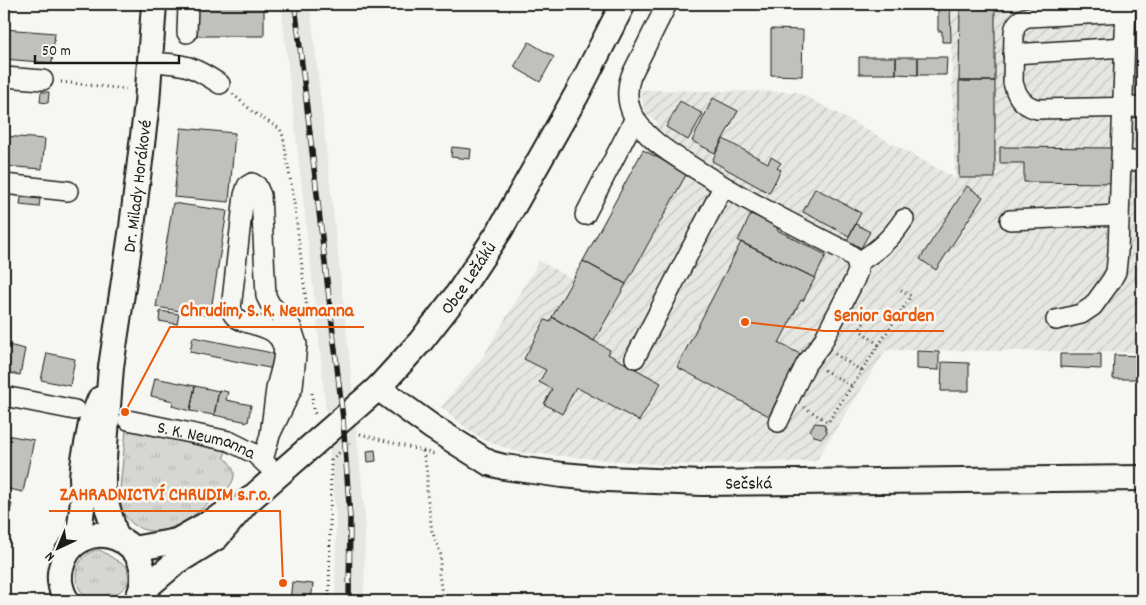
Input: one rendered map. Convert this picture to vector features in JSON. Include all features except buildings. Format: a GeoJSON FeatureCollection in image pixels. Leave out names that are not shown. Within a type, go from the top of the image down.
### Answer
{"type":"FeatureCollection","features":[{"type":"Feature","properties":{"kind":"main road","name":"Dr. Milady Horákové"},"geometry":{"type":"LineString","coordinates":[[139,596],[144,582],[142,564],[124,543],[103,492],[103,471],[111,367],[132,227],[151,62],[154,4]]}},
{"type":"Feature","properties":{"kind":"main road","name":"Obce Ležáků"},"geometry":{"type":"LineString","coordinates":[[139,596],[175,564],[217,537],[247,502],[270,468],[324,435],[378,388],[421,341],[457,295],[504,222],[568,111],[623,4]]}},
{"type":"Feature","properties":{"kind":"main road","name":"Dr. Milady Horákové"},"geometry":{"type":"LineString","coordinates":[[78,542],[83,500],[82,476],[84,459],[92,419],[111,367]]}},
{"type":"Feature","properties":{"kind":"main road","name":"Sečská"},"geometry":{"type":"LineString","coordinates":[[378,388],[432,428],[489,462],[504,467],[562,475],[607,480],[702,483],[1142,478]]}},
{"type":"Feature","properties":{"kind":"main road","name":"Obce Ležáků"},"geometry":{"type":"LineString","coordinates":[[78,542],[85,538],[100,535],[124,543],[177,541],[247,502]]}},
{"type":"Feature","properties":{"kind":"main road"},"geometry":{"type":"LineString","coordinates":[[65,600],[60,585],[60,572],[66,555],[78,542]]}},
{"type":"Feature","properties":{"kind":"street"},"geometry":{"type":"LineString","coordinates":[[187,33],[188,4]]}},
{"type":"Feature","properties":{"kind":"street"},"geometry":{"type":"LineString","coordinates":[[667,4],[628,85],[629,104],[642,128],[659,145],[723,187],[845,251],[855,258],[857,262],[858,271],[854,281],[820,345],[806,364],[778,422]]}},
{"type":"Feature","properties":{"kind":"street"},"geometry":{"type":"LineString","coordinates":[[1056,320],[1086,312],[1093,306],[1111,281],[1117,264],[1123,108],[1126,8],[1024,18],[1014,28],[1012,75],[1014,89],[1023,102],[1032,108],[1043,110],[1123,108],[1142,107]]}},
{"type":"Feature","properties":{"kind":"street"},"geometry":{"type":"LineString","coordinates":[[1013,54],[1125,48]]}},
{"type":"Feature","properties":{"kind":"street"},"geometry":{"type":"LineString","coordinates":[[151,62],[187,65],[199,70],[220,84]]}},
{"type":"Feature","properties":{"kind":"street"},"geometry":{"type":"LineString","coordinates":[[4,77],[43,80]]}},
{"type":"Feature","properties":{"kind":"street"},"geometry":{"type":"LineString","coordinates":[[585,215],[635,118]]}},
{"type":"Feature","properties":{"kind":"street"},"geometry":{"type":"LineString","coordinates":[[1121,161],[1142,160]]}},
{"type":"Feature","properties":{"kind":"street"},"geometry":{"type":"LineString","coordinates":[[4,184],[68,191]]}},
{"type":"Feature","properties":{"kind":"street"},"geometry":{"type":"LineString","coordinates":[[270,434],[293,387],[297,344],[291,326],[267,300],[260,195],[257,186],[252,184],[247,186],[244,195],[231,309],[237,319],[260,325],[272,331],[280,339],[283,346],[283,358],[276,389],[270,434],[270,468]]}},
{"type":"Feature","properties":{"kind":"street"},"geometry":{"type":"LineString","coordinates":[[635,358],[723,187]]}},
{"type":"Feature","properties":{"kind":"street"},"geometry":{"type":"LineString","coordinates":[[1010,220],[1119,215]]}},
{"type":"Feature","properties":{"kind":"street"},"geometry":{"type":"LineString","coordinates":[[857,262],[884,245],[904,219]]}},
{"type":"Feature","properties":{"kind":"street"},"geometry":{"type":"LineString","coordinates":[[4,396],[75,410]]}},
{"type":"Feature","properties":{"kind":"street","name":"S. K. Neumanna"},"geometry":{"type":"LineString","coordinates":[[128,420],[229,441],[247,448],[270,468]]}},
{"type":"Feature","properties":{"kind":"path"},"geometry":{"type":"LineString","coordinates":[[43,80],[126,89]]}},
{"type":"Feature","properties":{"kind":"path"},"geometry":{"type":"LineString","coordinates":[[220,84],[254,113],[280,129],[283,136],[294,201],[308,317]]}},
{"type":"Feature","properties":{"kind":"path"},"geometry":{"type":"LineString","coordinates":[[800,405],[828,422],[911,296],[901,290]]}},
{"type":"Feature","properties":{"kind":"path"},"geometry":{"type":"LineString","coordinates":[[820,345],[862,371]]}},
{"type":"Feature","properties":{"kind":"path"},"geometry":{"type":"LineString","coordinates":[[821,368],[852,386]]}},
{"type":"Feature","properties":{"kind":"path"},"geometry":{"type":"LineString","coordinates":[[312,391],[313,409],[332,460],[329,601]]}},
{"type":"Feature","properties":{"kind":"path"},"geometry":{"type":"LineString","coordinates":[[360,434],[441,456]]}},
{"type":"Feature","properties":{"kind":"path"},"geometry":{"type":"LineString","coordinates":[[423,451],[427,472],[427,494],[432,530],[441,555],[439,574],[443,601]]}},
{"type":"Feature","properties":{"kind":"shaded area"},"geometry":{"type":"Polygon","coordinates":[[[281,4],[310,4],[365,517],[364,601],[335,601],[336,518],[319,339],[281,4]]]}},
{"type":"Feature","properties":{"kind":"shaded area"},"geometry":{"type":"Polygon","coordinates":[[[950,4],[1142,4],[1142,352],[886,350],[816,461],[664,465],[517,452],[486,441],[470,431],[441,407],[483,357],[539,261],[572,279],[658,122],[645,114],[640,90],[798,92],[955,178],[950,4]]]}},
{"type":"Feature","properties":{"kind":"green space"},"geometry":{"type":"Polygon","coordinates":[[[126,430],[226,451],[224,457],[231,465],[234,473],[231,484],[192,517],[173,527],[153,531],[133,524],[125,516],[119,498],[126,430]]]}},
{"type":"Feature","properties":{"kind":"green space"},"geometry":{"type":"Polygon","coordinates":[[[95,550],[100,550],[127,567],[128,584],[106,601],[95,601],[87,597],[80,590],[77,582],[76,573],[79,564],[85,556],[95,550]]]}},
{"type":"Feature","properties":{"kind":"railway"},"geometry":{"type":"LineString","coordinates":[[295,4],[343,419],[350,518],[349,601]]}},
{"type":"Feature","properties":{"kind":"place","name":"Senior Garden"},"geometry":{"type":"Point","coordinates":[745,322]}},
{"type":"Feature","properties":{"kind":"place","name":"Chrudim, S. K. Neumanna"},"geometry":{"type":"Point","coordinates":[125,412]}},
{"type":"Feature","properties":{"kind":"place","name":"ZAHRADNICTVÍ CHRUDIM s.r.o."},"geometry":{"type":"Point","coordinates":[283,583]}}]}
